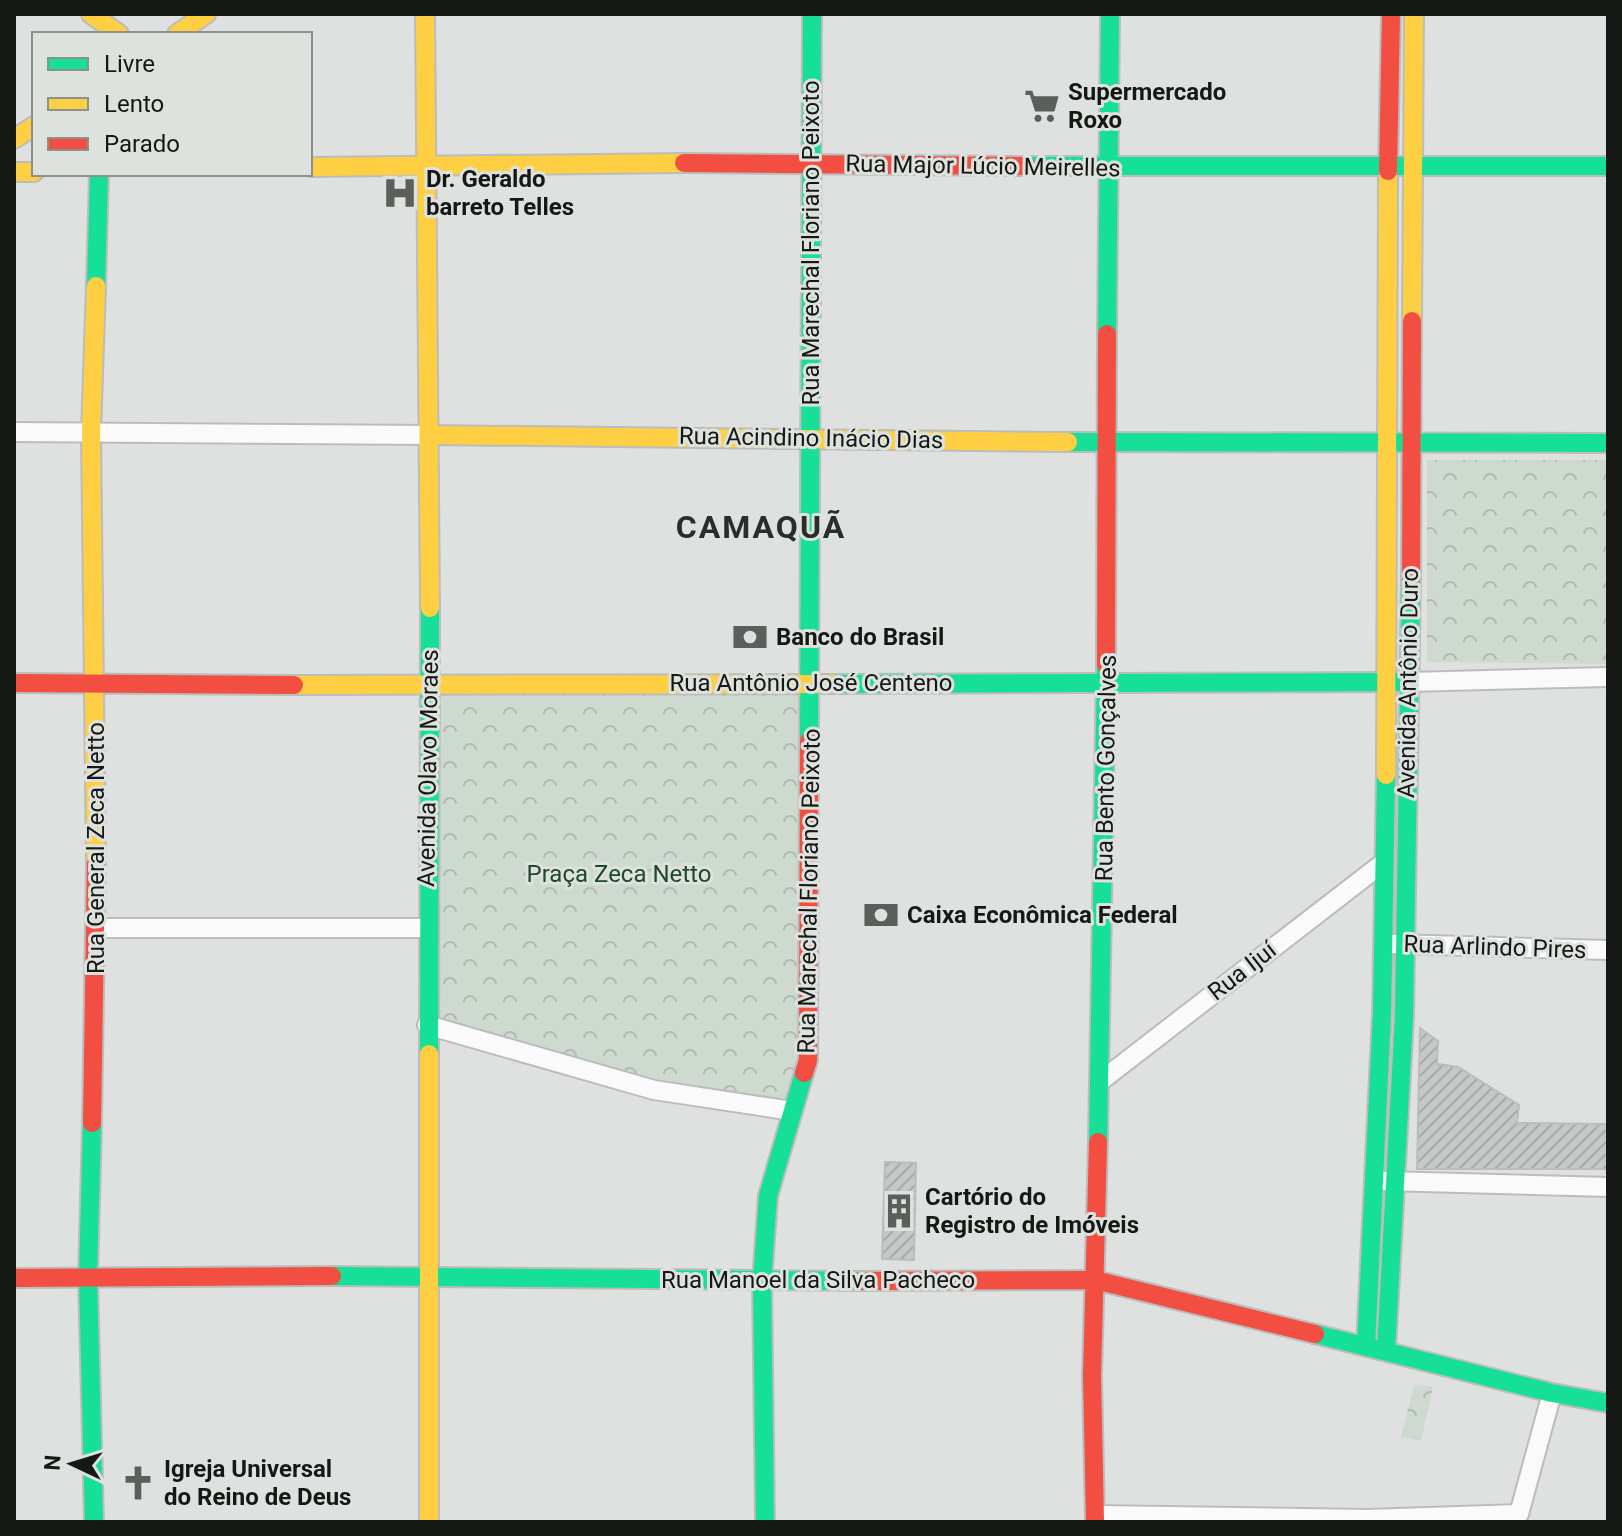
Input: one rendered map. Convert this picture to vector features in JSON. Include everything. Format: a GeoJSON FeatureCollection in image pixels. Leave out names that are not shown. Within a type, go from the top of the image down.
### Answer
{"type":"FeatureCollection","features":[{"type":"Feature","properties":{"kind":"street"},"geometry":{"type":"LineString","coordinates":[[91,14],[116,32]]}},
{"type":"Feature","properties":{"kind":"street","name":"Avenida Olavo Moraes"},"geometry":{"type":"LineString","coordinates":[[425,14],[430,435],[427,928],[429,1522]]}},
{"type":"Feature","properties":{"kind":"street","name":"Rua Marechal Floriano Peixoto"},"geometry":{"type":"LineString","coordinates":[[765,1522],[762,1282],[768,1196],[808,1060],[812,682],[812,14]]}},
{"type":"Feature","properties":{"kind":"street","name":"Rua Bento Gonçalves"},"geometry":{"type":"LineString","coordinates":[[1095,1519],[1095,1280],[1102,1080],[1107,681],[1110,14]]}},
{"type":"Feature","properties":{"kind":"street","name":"Avenida Antônio Duro"},"geometry":{"type":"LineString","coordinates":[[1366,1346],[1378,1180],[1383,943],[1387,166],[1391,14]]}},
{"type":"Feature","properties":{"kind":"street","name":"Avenida Antônio Duro"},"geometry":{"type":"LineString","coordinates":[[1386,1351],[1399,1181],[1405,944],[1414,14]]}},
{"type":"Feature","properties":{"kind":"street"},"geometry":{"type":"LineString","coordinates":[[179,32],[196,17]]}},
{"type":"Feature","properties":{"kind":"street"},"geometry":{"type":"LineString","coordinates":[[14,139],[32,127]]}},
{"type":"Feature","properties":{"kind":"street","name":"Rua Major Lúcio Meirelles"},"geometry":{"type":"LineString","coordinates":[[312,167],[810,162],[1107,168],[1608,166]]}},
{"type":"Feature","properties":{"kind":"street","name":"Rua General Zeca Netto"},"geometry":{"type":"LineString","coordinates":[[94,1522],[88,1277],[97,928],[91,432],[99,176]]}},
{"type":"Feature","properties":{"kind":"street","name":"Rua Acindino Inácio Dias"},"geometry":{"type":"LineString","coordinates":[[14,432],[1106,442],[1608,443]]}},
{"type":"Feature","properties":{"kind":"street","name":"Rua Antônio José Centeno"},"geometry":{"type":"LineString","coordinates":[[14,683],[430,686],[812,682],[1408,682],[1608,677]]}},
{"type":"Feature","properties":{"kind":"street","name":"Rua Ijuí"},"geometry":{"type":"LineString","coordinates":[[1102,1080],[1383,863]]}},
{"type":"Feature","properties":{"kind":"street"},"geometry":{"type":"LineString","coordinates":[[97,928],[427,928]]}},
{"type":"Feature","properties":{"kind":"street","name":"Rua Arlindo Pires"},"geometry":{"type":"LineString","coordinates":[[1383,943],[1608,950]]}},
{"type":"Feature","properties":{"kind":"street"},"geometry":{"type":"LineString","coordinates":[[427,1025],[654,1090],[792,1111]]}},
{"type":"Feature","properties":{"kind":"street"},"geometry":{"type":"LineString","coordinates":[[1378,1180],[1608,1187]]}},
{"type":"Feature","properties":{"kind":"street","name":"Rua Manoel da Silva Pacheco"},"geometry":{"type":"LineString","coordinates":[[14,1278],[427,1275],[762,1282],[1095,1280],[1552,1393],[1608,1403]]}},
{"type":"Feature","properties":{"kind":"street"},"geometry":{"type":"LineString","coordinates":[[1095,1519],[1367,1520],[1519,1514],[1552,1393]]}},
{"type":"Feature","properties":{"kind":"green space"},"geometry":{"type":"Polygon","coordinates":[[[1427,460],[1608,460],[1608,664],[1427,662],[1427,460]]]}},
{"type":"Feature","properties":{"kind":"green space","name":"Praça Zeca Netto"},"geometry":{"type":"Polygon","coordinates":[[[805,688],[801,1062],[789,1104],[653,1082],[438,1028],[432,690],[805,688]]]}},
{"type":"Feature","properties":{"kind":"green space"},"geometry":{"type":"Polygon","coordinates":[[[1414,1385],[1433,1387],[1421,1441],[1401,1437],[1414,1385]]]}},
{"type":"Feature","properties":{"kind":"building"},"geometry":{"type":"Polygon","coordinates":[[[1420,1028],[1438,1041],[1437,1064],[1458,1067],[1519,1105],[1517,1123],[1608,1124],[1608,1169],[1417,1169],[1420,1028]]]}},
{"type":"Feature","properties":{"kind":"building","name":"Cartório do Registro de Imóveis"},"geometry":{"type":"Polygon","coordinates":[[[885,1162],[916,1163],[914,1260],[882,1259],[885,1162]]]}},
{"type":"Feature","properties":{"kind":"traffic: fast"},"geometry":{"type":"LineString","coordinates":[[809,741],[812,14]]}},
{"type":"Feature","properties":{"kind":"traffic: fast"},"geometry":{"type":"LineString","coordinates":[[1107,334],[1110,14]]}},
{"type":"Feature","properties":{"kind":"traffic: fast"},"geometry":{"type":"LineString","coordinates":[[1027,166],[1608,166]]}},
{"type":"Feature","properties":{"kind":"traffic: fast"},"geometry":{"type":"LineString","coordinates":[[96,286],[99,176]]}},
{"type":"Feature","properties":{"kind":"traffic: fast"},"geometry":{"type":"LineString","coordinates":[[1068,442],[1608,443]]}},
{"type":"Feature","properties":{"kind":"traffic: fast"},"geometry":{"type":"LineString","coordinates":[[1386,1351],[1404,1017],[1411,577]]}},
{"type":"Feature","properties":{"kind":"traffic: fast"},"geometry":{"type":"LineString","coordinates":[[429,1054],[430,608]]}},
{"type":"Feature","properties":{"kind":"traffic: fast"},"geometry":{"type":"LineString","coordinates":[[1098,1142],[1106,665]]}},
{"type":"Feature","properties":{"kind":"traffic: fast"},"geometry":{"type":"LineString","coordinates":[[834,684],[1408,682]]}},
{"type":"Feature","properties":{"kind":"traffic: fast"},"geometry":{"type":"LineString","coordinates":[[1366,1346],[1382,1013],[1386,775]]}},
{"type":"Feature","properties":{"kind":"traffic: fast"},"geometry":{"type":"LineString","coordinates":[[765,1522],[762,1282],[768,1196],[804,1073]]}},
{"type":"Feature","properties":{"kind":"traffic: fast"},"geometry":{"type":"LineString","coordinates":[[92,1123],[88,1277],[94,1522]]}},
{"type":"Feature","properties":{"kind":"traffic: fast"},"geometry":{"type":"LineString","coordinates":[[332,1276],[861,1281]]}},
{"type":"Feature","properties":{"kind":"traffic: fast"},"geometry":{"type":"LineString","coordinates":[[1315,1334],[1552,1393],[1608,1403]]}},
{"type":"Feature","properties":{"kind":"traffic: slow"},"geometry":{"type":"LineString","coordinates":[[91,14],[116,32]]}},
{"type":"Feature","properties":{"kind":"traffic: slow"},"geometry":{"type":"LineString","coordinates":[[180,32],[206,14]]}},
{"type":"Feature","properties":{"kind":"traffic: slow"},"geometry":{"type":"LineString","coordinates":[[425,14],[430,608]]}},
{"type":"Feature","properties":{"kind":"traffic: slow"},"geometry":{"type":"LineString","coordinates":[[1412,321],[1414,14]]}},
{"type":"Feature","properties":{"kind":"traffic: slow"},"geometry":{"type":"LineString","coordinates":[[14,139],[32,127]]}},
{"type":"Feature","properties":{"kind":"traffic: slow"},"geometry":{"type":"LineString","coordinates":[[312,167],[684,163]]}},
{"type":"Feature","properties":{"kind":"traffic: slow"},"geometry":{"type":"LineString","coordinates":[[1386,775],[1388,171]]}},
{"type":"Feature","properties":{"kind":"traffic: slow"},"geometry":{"type":"LineString","coordinates":[[14,172],[32,172]]}},
{"type":"Feature","properties":{"kind":"traffic: slow"},"geometry":{"type":"LineString","coordinates":[[96,286],[91,432],[96,863]]}},
{"type":"Feature","properties":{"kind":"traffic: slow"},"geometry":{"type":"LineString","coordinates":[[430,435],[1068,442]]}},
{"type":"Feature","properties":{"kind":"traffic: slow"},"geometry":{"type":"LineString","coordinates":[[294,685],[834,684]]}},
{"type":"Feature","properties":{"kind":"traffic: slow"},"geometry":{"type":"LineString","coordinates":[[429,1054],[429,1522]]}},
{"type":"Feature","properties":{"kind":"traffic: jam"},"geometry":{"type":"LineString","coordinates":[[1388,171],[1391,14]]}},
{"type":"Feature","properties":{"kind":"traffic: jam"},"geometry":{"type":"LineString","coordinates":[[684,163],[1027,166]]}},
{"type":"Feature","properties":{"kind":"traffic: jam"},"geometry":{"type":"LineString","coordinates":[[1411,577],[1412,321]]}},
{"type":"Feature","properties":{"kind":"traffic: jam"},"geometry":{"type":"LineString","coordinates":[[1106,665],[1107,334]]}},
{"type":"Feature","properties":{"kind":"traffic: jam"},"geometry":{"type":"LineString","coordinates":[[14,683],[294,685]]}},
{"type":"Feature","properties":{"kind":"traffic: jam"},"geometry":{"type":"LineString","coordinates":[[804,1073],[808,1060],[809,741]]}},
{"type":"Feature","properties":{"kind":"traffic: jam"},"geometry":{"type":"LineString","coordinates":[[92,1123],[96,863]]}},
{"type":"Feature","properties":{"kind":"traffic: jam"},"geometry":{"type":"LineString","coordinates":[[1095,1522],[1092,1376],[1098,1142]]}},
{"type":"Feature","properties":{"kind":"traffic: jam"},"geometry":{"type":"LineString","coordinates":[[14,1278],[332,1276]]}},
{"type":"Feature","properties":{"kind":"traffic: jam"},"geometry":{"type":"LineString","coordinates":[[861,1281],[1095,1280],[1315,1334]]}},
{"type":"Feature","properties":{"kind":"place","name":"Supermercado Roxo"},"geometry":{"type":"Point","coordinates":[1042,106]}},
{"type":"Feature","properties":{"kind":"place","name":"Dr. Geraldo barreto Telles"},"geometry":{"type":"Point","coordinates":[400,193]}},
{"type":"Feature","properties":{"kind":"place","name":"Banco do Brasil"},"geometry":{"type":"Point","coordinates":[750,637]}},
{"type":"Feature","properties":{"kind":"place","name":"Caixa Econômica Federal"},"geometry":{"type":"Point","coordinates":[881,915]}},
{"type":"Feature","properties":{"kind":"place","name":"Cartório do Registro de Imóveis"},"geometry":{"type":"Point","coordinates":[899,1211]}},
{"type":"Feature","properties":{"kind":"place","name":"Igreja Universal do Reino de Deus"},"geometry":{"type":"Point","coordinates":[138,1483]}},
{"type":"Feature","properties":{"kind":"district","name":"CAMAQUÃ"},"geometry":{"type":"Point","coordinates":[761,527]}}]}
